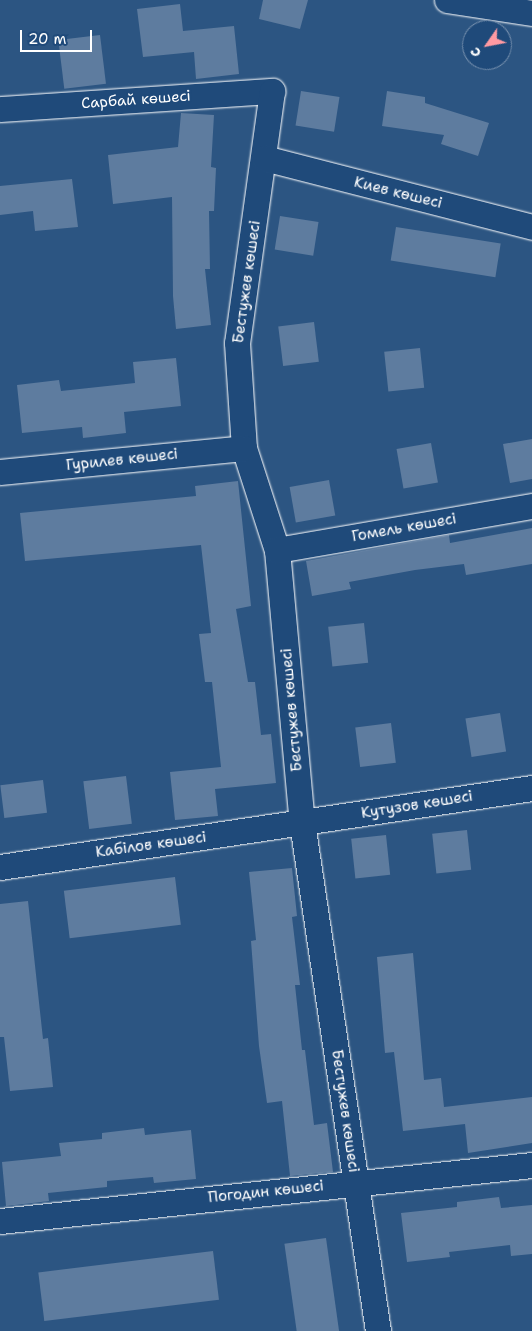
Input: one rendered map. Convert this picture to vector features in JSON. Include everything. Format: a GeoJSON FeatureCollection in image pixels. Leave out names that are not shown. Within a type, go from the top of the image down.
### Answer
{"type":"FeatureCollection","features":[{"type":"Feature","properties":{"kind":"street"},"geometry":{"type":"LineString","coordinates":[[447,0],[532,13]]}},
{"type":"Feature","properties":{"kind":"street","name":"Сарбай көшесі"},"geometry":{"type":"LineString","coordinates":[[0,109],[272,91]]}},
{"type":"Feature","properties":{"kind":"street","name":"Бестужев көшесі"},"geometry":{"type":"LineString","coordinates":[[272,91],[237,343],[244,448],[277,550],[302,823],[378,1331]]}},
{"type":"Feature","properties":{"kind":"street","name":"Киев көшесі"},"geometry":{"type":"LineString","coordinates":[[264,158],[532,227]]}},
{"type":"Feature","properties":{"kind":"street","name":"Гурилев көшесі"},"geometry":{"type":"LineString","coordinates":[[0,472],[244,448]]}},
{"type":"Feature","properties":{"kind":"street","name":"Гомель көшесі"},"geometry":{"type":"LineString","coordinates":[[277,550],[532,506]]}},
{"type":"Feature","properties":{"kind":"street","name":"Кутузов көшесі"},"geometry":{"type":"LineString","coordinates":[[302,823],[532,788]]}},
{"type":"Feature","properties":{"kind":"street","name":"Кабілов көшесі"},"geometry":{"type":"LineString","coordinates":[[0,867],[302,823]]}},
{"type":"Feature","properties":{"kind":"street","name":"Погодин көшесі"},"geometry":{"type":"LineString","coordinates":[[0,1221],[355,1182],[532,1165]]}},
{"type":"Feature","properties":{"kind":"building"},"geometry":{"type":"Polygon","coordinates":[[[263,0],[308,0],[300,29],[259,19],[263,0]]]}},
{"type":"Feature","properties":{"kind":"building"},"geometry":{"type":"Polygon","coordinates":[[[180,4],[183,31],[234,26],[239,74],[196,79],[194,52],[143,57],[137,9],[180,4]]]}},
{"type":"Feature","properties":{"kind":"building"},"geometry":{"type":"Polygon","coordinates":[[[100,35],[106,84],[64,89],[58,40],[100,35]]]}},
{"type":"Feature","properties":{"kind":"building"},"geometry":{"type":"Polygon","coordinates":[[[301,91],[340,97],[334,132],[296,126],[301,91]]]}},
{"type":"Feature","properties":{"kind":"building"},"geometry":{"type":"Polygon","coordinates":[[[387,91],[425,97],[425,103],[489,123],[478,156],[441,144],[444,135],[382,126],[387,91]]]}},
{"type":"Feature","properties":{"kind":"building"},"geometry":{"type":"Polygon","coordinates":[[[181,113],[214,115],[211,167],[216,168],[214,211],[209,211],[210,269],[205,269],[211,325],[176,329],[173,296],[172,197],[113,204],[108,155],[178,147],[181,113]]]}},
{"type":"Feature","properties":{"kind":"building"},"geometry":{"type":"Polygon","coordinates":[[[72,179],[78,227],[35,231],[33,211],[0,215],[0,186],[72,179]]]}},
{"type":"Feature","properties":{"kind":"building"},"geometry":{"type":"Polygon","coordinates":[[[280,216],[319,222],[313,256],[275,250],[280,216]]]}},
{"type":"Feature","properties":{"kind":"building"},"geometry":{"type":"Polygon","coordinates":[[[396,227],[501,244],[495,277],[391,261],[396,227]]]}},
{"type":"Feature","properties":{"kind":"building"},"geometry":{"type":"Polygon","coordinates":[[[314,322],[319,362],[283,366],[278,326],[314,322]]]}},
{"type":"Feature","properties":{"kind":"building"},"geometry":{"type":"Polygon","coordinates":[[[420,348],[424,388],[388,392],[384,352],[420,348]]]}},
{"type":"Feature","properties":{"kind":"building"},"geometry":{"type":"Polygon","coordinates":[[[176,358],[181,406],[124,412],[126,433],[83,438],[82,427],[22,433],[17,385],[59,380],[61,391],[135,383],[133,362],[176,358]]]}},
{"type":"Feature","properties":{"kind":"building"},"geometry":{"type":"Polygon","coordinates":[[[532,439],[532,479],[510,483],[503,444],[532,439]]]}},
{"type":"Feature","properties":{"kind":"building"},"geometry":{"type":"Polygon","coordinates":[[[431,443],[438,482],[403,488],[397,449],[431,443]]]}},
{"type":"Feature","properties":{"kind":"building"},"geometry":{"type":"Polygon","coordinates":[[[329,480],[335,515],[296,522],[290,487],[329,480]]]}},
{"type":"Feature","properties":{"kind":"building"},"geometry":{"type":"Polygon","coordinates":[[[238,481],[251,606],[236,609],[248,682],[255,682],[261,735],[271,734],[276,783],[215,789],[218,816],[175,820],[170,772],[221,767],[212,682],[205,682],[199,634],[211,633],[201,545],[25,561],[20,513],[196,496],[195,486],[238,481]]]}},
{"type":"Feature","properties":{"kind":"building"},"geometry":{"type":"Polygon","coordinates":[[[532,528],[532,564],[466,575],[464,564],[415,570],[349,582],[351,589],[312,596],[306,561],[449,535],[450,543],[532,528]]]}},
{"type":"Feature","properties":{"kind":"building"},"geometry":{"type":"Polygon","coordinates":[[[364,623],[368,663],[332,667],[328,627],[364,623]]]}},
{"type":"Feature","properties":{"kind":"building"},"geometry":{"type":"Polygon","coordinates":[[[500,713],[506,752],[472,757],[465,718],[500,713]]]}},
{"type":"Feature","properties":{"kind":"building"},"geometry":{"type":"Polygon","coordinates":[[[391,723],[396,763],[360,767],[355,727],[391,723]]]}},
{"type":"Feature","properties":{"kind":"building"},"geometry":{"type":"Polygon","coordinates":[[[126,776],[132,824],[89,829],[83,781],[126,776]]]}},
{"type":"Feature","properties":{"kind":"building"},"geometry":{"type":"Polygon","coordinates":[[[43,780],[47,813],[4,818],[0,785],[43,780]]]}},
{"type":"Feature","properties":{"kind":"building"},"geometry":{"type":"Polygon","coordinates":[[[467,830],[471,870],[436,873],[432,834],[467,830]]]}},
{"type":"Feature","properties":{"kind":"building"},"geometry":{"type":"Polygon","coordinates":[[[386,835],[390,875],[355,878],[351,839],[386,835]]]}},
{"type":"Feature","properties":{"kind":"building"},"geometry":{"type":"Polygon","coordinates":[[[292,868],[297,916],[292,917],[300,985],[295,985],[302,1050],[305,1050],[314,1125],[327,1123],[333,1172],[290,1176],[282,1101],[267,1103],[259,1046],[251,941],[256,940],[249,872],[292,868]]]}},
{"type":"Feature","properties":{"kind":"building"},"geometry":{"type":"Polygon","coordinates":[[[175,877],[181,925],[70,938],[64,891],[175,877]]]}},
{"type":"Feature","properties":{"kind":"building"},"geometry":{"type":"Polygon","coordinates":[[[28,901],[43,1039],[48,1038],[53,1087],[10,1091],[4,1037],[0,1037],[0,904],[28,901]]]}},
{"type":"Feature","properties":{"kind":"building"},"geometry":{"type":"Polygon","coordinates":[[[413,953],[424,1080],[441,1078],[444,1107],[532,1097],[532,1143],[468,1153],[465,1124],[403,1131],[394,1052],[385,1053],[377,957],[413,953]]]}},
{"type":"Feature","properties":{"kind":"building"},"geometry":{"type":"Polygon","coordinates":[[[144,1128],[145,1135],[191,1130],[196,1179],[154,1183],[153,1177],[107,1181],[107,1187],[48,1193],[49,1201],[6,1206],[2,1162],[61,1156],[59,1143],[102,1139],[102,1133],[144,1128]]]}},
{"type":"Feature","properties":{"kind":"building"},"geometry":{"type":"Polygon","coordinates":[[[499,1197],[501,1208],[532,1205],[532,1254],[511,1256],[510,1245],[449,1252],[450,1257],[407,1262],[401,1213],[457,1207],[457,1202],[499,1197]]]}},
{"type":"Feature","properties":{"kind":"building"},"geometry":{"type":"Polygon","coordinates":[[[326,1238],[339,1331],[297,1331],[284,1244],[326,1238]]]}},
{"type":"Feature","properties":{"kind":"building"},"geometry":{"type":"Polygon","coordinates":[[[213,1251],[219,1300],[44,1321],[38,1272],[213,1251]]]}}]}
